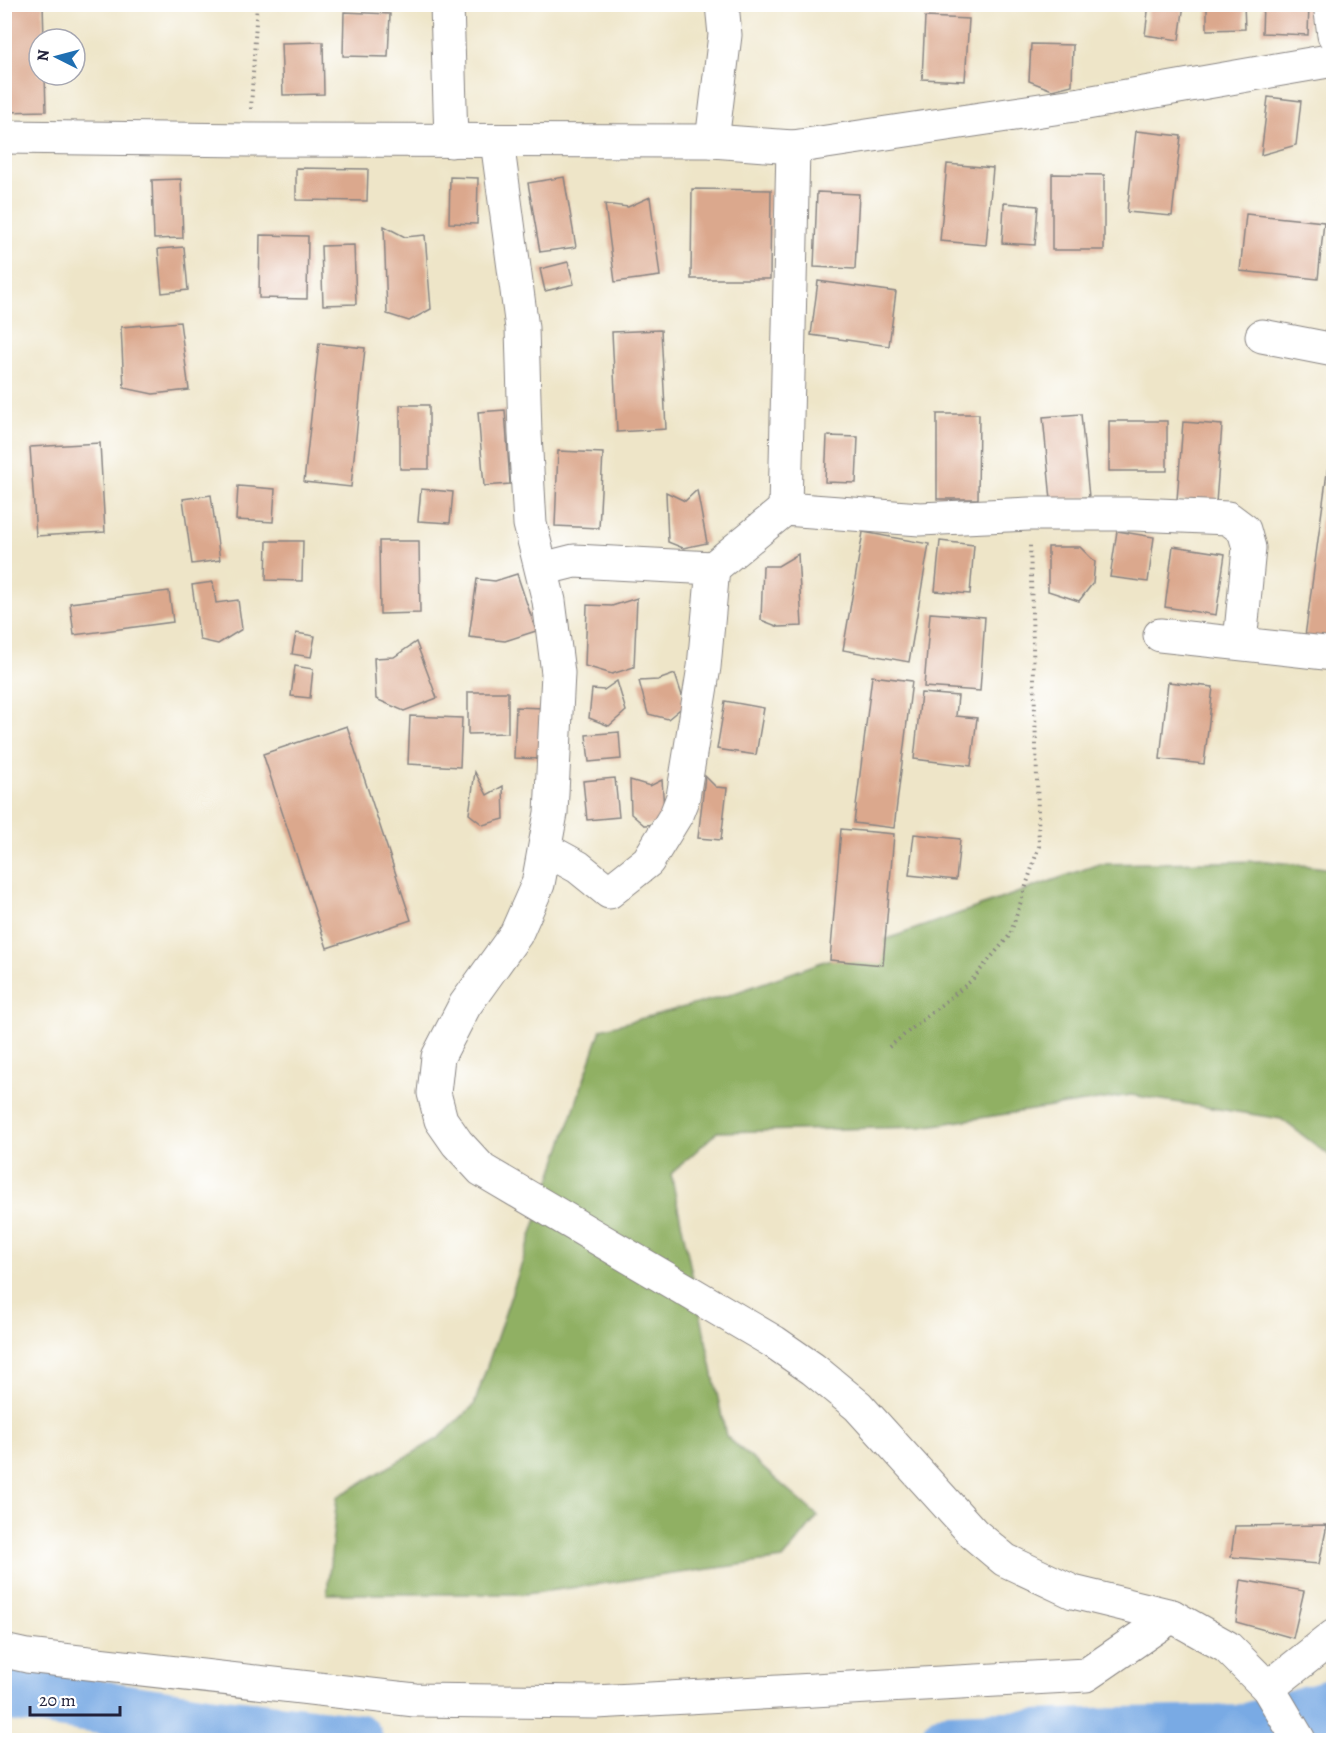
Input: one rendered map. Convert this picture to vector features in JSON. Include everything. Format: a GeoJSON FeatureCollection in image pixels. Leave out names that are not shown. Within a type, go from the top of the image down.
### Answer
{"type":"FeatureCollection","features":[{"type":"Feature","properties":{"kind":"street"},"geometry":{"type":"LineString","coordinates":[[447,4],[452,141]]}},
{"type":"Feature","properties":{"kind":"street"},"geometry":{"type":"LineString","coordinates":[[712,141],[725,34],[722,4]]}},
{"type":"Feature","properties":{"kind":"street"},"geometry":{"type":"LineString","coordinates":[[1330,4],[1334,35]]}},
{"type":"Feature","properties":{"kind":"street"},"geometry":{"type":"LineString","coordinates":[[4,137],[712,141],[793,147],[1081,104],[1334,60]]}},
{"type":"Feature","properties":{"kind":"street"},"geometry":{"type":"LineString","coordinates":[[497,141],[522,328],[530,524],[549,601],[558,673],[551,813],[538,884],[516,934],[465,1005],[438,1056],[434,1093],[441,1120],[457,1143],[482,1170],[774,1342],[813,1369],[858,1406],[974,1534],[1005,1560],[1072,1592],[1172,1616],[1227,1647],[1268,1688],[1299,1740]]}},
{"type":"Feature","properties":{"kind":"street"},"geometry":{"type":"LineString","coordinates":[[785,509],[793,147]]}},
{"type":"Feature","properties":{"kind":"street"},"geometry":{"type":"LineString","coordinates":[[1262,336],[1334,350]]}},
{"type":"Feature","properties":{"kind":"street"},"geometry":{"type":"LineString","coordinates":[[542,569],[574,561],[713,568],[785,509],[920,519],[1029,514],[1135,514],[1228,518],[1244,530],[1249,548],[1240,643]]}},
{"type":"Feature","properties":{"kind":"street"},"geometry":{"type":"LineString","coordinates":[[545,849],[578,867],[609,892],[648,861],[676,815],[683,797],[704,667],[713,568]]}},
{"type":"Feature","properties":{"kind":"street"},"geometry":{"type":"LineString","coordinates":[[1160,635],[1334,654]]}},
{"type":"Feature","properties":{"kind":"street"},"geometry":{"type":"LineString","coordinates":[[4,1651],[27,1656],[415,1700],[596,1702],[1086,1675],[1172,1616]]}},
{"type":"Feature","properties":{"kind":"street"},"geometry":{"type":"LineString","coordinates":[[1268,1688],[1334,1636]]}},
{"type":"Feature","properties":{"kind":"path"},"geometry":{"type":"LineString","coordinates":[[249,140],[258,4]]}},
{"type":"Feature","properties":{"kind":"path"},"geometry":{"type":"LineString","coordinates":[[889,1047],[971,981],[1010,935],[1039,846],[1029,514]]}},
{"type":"Feature","properties":{"kind":"green space"},"geometry":{"type":"Polygon","coordinates":[[[1267,861],[1333,869],[1333,1158],[1281,1119],[1131,1095],[921,1127],[717,1132],[671,1174],[726,1436],[818,1516],[783,1559],[526,1594],[327,1594],[337,1497],[439,1438],[474,1405],[601,1029],[726,996],[1099,864],[1267,861]]]}},
{"type":"Feature","properties":{"kind":"building"},"geometry":{"type":"Polygon","coordinates":[[[4,4],[43,4],[44,27],[27,27],[27,87],[45,87],[46,111],[4,112],[4,4]]]}},
{"type":"Feature","properties":{"kind":"building"},"geometry":{"type":"Polygon","coordinates":[[[1149,4],[1184,4],[1179,40],[1145,35],[1149,4]]]}},
{"type":"Feature","properties":{"kind":"building"},"geometry":{"type":"Polygon","coordinates":[[[1207,4],[1244,4],[1245,29],[1207,30],[1207,4]]]}},
{"type":"Feature","properties":{"kind":"building"},"geometry":{"type":"Polygon","coordinates":[[[1263,4],[1309,4],[1308,35],[1262,33],[1263,4]]]}},
{"type":"Feature","properties":{"kind":"building"},"geometry":{"type":"Polygon","coordinates":[[[344,12],[390,14],[388,57],[343,56],[344,12]]]}},
{"type":"Feature","properties":{"kind":"building"},"geometry":{"type":"Polygon","coordinates":[[[925,17],[969,19],[965,81],[922,79],[925,17]]]}},
{"type":"Feature","properties":{"kind":"building"},"geometry":{"type":"Polygon","coordinates":[[[323,42],[324,94],[283,95],[281,43],[323,42]]]}},
{"type":"Feature","properties":{"kind":"building"},"geometry":{"type":"Polygon","coordinates":[[[1031,44],[1073,45],[1072,85],[1052,90],[1029,81],[1031,44]]]}},
{"type":"Feature","properties":{"kind":"building"},"geometry":{"type":"Polygon","coordinates":[[[1268,97],[1301,101],[1296,145],[1261,155],[1268,97]]]}},
{"type":"Feature","properties":{"kind":"building"},"geometry":{"type":"Polygon","coordinates":[[[1136,131],[1181,136],[1172,216],[1127,212],[1136,131]]]}},
{"type":"Feature","properties":{"kind":"building"},"geometry":{"type":"Polygon","coordinates":[[[947,164],[993,168],[986,245],[940,241],[947,164]]]}},
{"type":"Feature","properties":{"kind":"building"},"geometry":{"type":"Polygon","coordinates":[[[296,168],[368,169],[367,201],[296,200],[296,168]]]}},
{"type":"Feature","properties":{"kind":"building"},"geometry":{"type":"Polygon","coordinates":[[[1052,174],[1104,175],[1104,250],[1052,250],[1052,174]]]}},
{"type":"Feature","properties":{"kind":"building"},"geometry":{"type":"Polygon","coordinates":[[[450,177],[478,178],[477,224],[449,223],[450,177]]]}},
{"type":"Feature","properties":{"kind":"building"},"geometry":{"type":"Polygon","coordinates":[[[564,177],[576,247],[540,252],[528,183],[564,177]]]}},
{"type":"Feature","properties":{"kind":"building"},"geometry":{"type":"Polygon","coordinates":[[[181,179],[183,238],[154,239],[152,180],[181,179]]]}},
{"type":"Feature","properties":{"kind":"building"},"geometry":{"type":"Polygon","coordinates":[[[692,189],[771,190],[770,279],[691,279],[692,189]]]}},
{"type":"Feature","properties":{"kind":"building"},"geometry":{"type":"Polygon","coordinates":[[[817,192],[859,194],[855,269],[814,267],[817,192]]]}},
{"type":"Feature","properties":{"kind":"building"},"geometry":{"type":"Polygon","coordinates":[[[650,197],[660,276],[615,282],[605,204],[628,207],[650,197]]]}},
{"type":"Feature","properties":{"kind":"building"},"geometry":{"type":"Polygon","coordinates":[[[1004,203],[1038,206],[1035,245],[1002,243],[1004,203]]]}},
{"type":"Feature","properties":{"kind":"building"},"geometry":{"type":"Polygon","coordinates":[[[1246,214],[1324,222],[1318,279],[1240,271],[1246,214]]]}},
{"type":"Feature","properties":{"kind":"building"},"geometry":{"type":"Polygon","coordinates":[[[384,226],[405,237],[425,235],[431,309],[409,321],[387,314],[384,226]]]}},
{"type":"Feature","properties":{"kind":"building"},"geometry":{"type":"Polygon","coordinates":[[[260,235],[308,236],[307,299],[259,298],[260,235]]]}},
{"type":"Feature","properties":{"kind":"building"},"geometry":{"type":"Polygon","coordinates":[[[354,245],[356,304],[323,305],[321,246],[354,245]]]}},
{"type":"Feature","properties":{"kind":"building"},"geometry":{"type":"Polygon","coordinates":[[[184,247],[188,290],[162,293],[158,249],[184,247]]]}},
{"type":"Feature","properties":{"kind":"building"},"geometry":{"type":"Polygon","coordinates":[[[568,262],[574,284],[545,291],[540,269],[568,262]]]}},
{"type":"Feature","properties":{"kind":"building"},"geometry":{"type":"Polygon","coordinates":[[[818,281],[896,292],[889,346],[811,335],[818,281]]]}},
{"type":"Feature","properties":{"kind":"building"},"geometry":{"type":"Polygon","coordinates":[[[180,322],[189,390],[153,394],[124,388],[121,327],[180,322]]]}},
{"type":"Feature","properties":{"kind":"building"},"geometry":{"type":"Polygon","coordinates":[[[661,330],[666,429],[617,432],[612,332],[661,330]]]}},
{"type":"Feature","properties":{"kind":"building"},"geometry":{"type":"Polygon","coordinates":[[[319,343],[365,348],[351,487],[304,482],[319,343]]]}},
{"type":"Feature","properties":{"kind":"building"},"geometry":{"type":"Polygon","coordinates":[[[400,405],[429,405],[429,469],[400,469],[400,405]]]}},
{"type":"Feature","properties":{"kind":"building"},"geometry":{"type":"Polygon","coordinates":[[[505,410],[510,484],[484,486],[478,412],[505,410]]]}},
{"type":"Feature","properties":{"kind":"building"},"geometry":{"type":"Polygon","coordinates":[[[937,414],[979,414],[978,499],[937,499],[937,414]]]}},
{"type":"Feature","properties":{"kind":"building"},"geometry":{"type":"Polygon","coordinates":[[[1081,414],[1089,497],[1051,500],[1043,417],[1081,414]]]}},
{"type":"Feature","properties":{"kind":"building"},"geometry":{"type":"Polygon","coordinates":[[[1109,421],[1167,421],[1167,471],[1109,471],[1109,421]]]}},
{"type":"Feature","properties":{"kind":"building"},"geometry":{"type":"Polygon","coordinates":[[[1183,422],[1222,425],[1216,503],[1177,500],[1183,422]]]}},
{"type":"Feature","properties":{"kind":"building"},"geometry":{"type":"Polygon","coordinates":[[[827,436],[858,437],[856,483],[825,482],[827,436]]]}},
{"type":"Feature","properties":{"kind":"building"},"geometry":{"type":"Polygon","coordinates":[[[100,443],[105,532],[36,536],[30,447],[100,443]]]}},
{"type":"Feature","properties":{"kind":"building"},"geometry":{"type":"Polygon","coordinates":[[[558,451],[603,453],[599,528],[555,526],[558,451]]]}},
{"type":"Feature","properties":{"kind":"building"},"geometry":{"type":"Polygon","coordinates":[[[1329,458],[1334,459],[1334,647],[1304,644],[1329,458]]]}},
{"type":"Feature","properties":{"kind":"building"},"geometry":{"type":"Polygon","coordinates":[[[238,486],[275,489],[273,522],[236,520],[238,486]]]}},
{"type":"Feature","properties":{"kind":"building"},"geometry":{"type":"Polygon","coordinates":[[[421,489],[453,492],[450,523],[418,521],[421,489]]]}},
{"type":"Feature","properties":{"kind":"building"},"geometry":{"type":"Polygon","coordinates":[[[697,490],[707,543],[683,548],[668,542],[666,492],[685,501],[697,490]]]}},
{"type":"Feature","properties":{"kind":"building"},"geometry":{"type":"Polygon","coordinates":[[[211,495],[220,560],[192,564],[183,499],[211,495]]]}},
{"type":"Feature","properties":{"kind":"building"},"geometry":{"type":"Polygon","coordinates":[[[1117,531],[1154,537],[1148,582],[1110,577],[1117,531]]]}},
{"type":"Feature","properties":{"kind":"building"},"geometry":{"type":"Polygon","coordinates":[[[863,532],[929,544],[909,662],[843,650],[863,532]]]}},
{"type":"Feature","properties":{"kind":"building"},"geometry":{"type":"Polygon","coordinates":[[[267,541],[303,541],[302,581],[266,580],[267,541]]]}},
{"type":"Feature","properties":{"kind":"building"},"geometry":{"type":"Polygon","coordinates":[[[379,541],[419,541],[420,613],[380,614],[379,541]]]}},
{"type":"Feature","properties":{"kind":"building"},"geometry":{"type":"Polygon","coordinates":[[[940,541],[974,545],[970,594],[935,591],[940,541]]]}},
{"type":"Feature","properties":{"kind":"building"},"geometry":{"type":"Polygon","coordinates":[[[1173,546],[1225,554],[1216,615],[1165,607],[1173,546]]]}},
{"type":"Feature","properties":{"kind":"building"},"geometry":{"type":"Polygon","coordinates":[[[1048,547],[1080,547],[1095,562],[1093,583],[1079,601],[1048,591],[1048,547]]]}},
{"type":"Feature","properties":{"kind":"building"},"geometry":{"type":"Polygon","coordinates":[[[798,554],[802,626],[779,627],[761,620],[763,566],[778,566],[798,554]]]}},
{"type":"Feature","properties":{"kind":"building"},"geometry":{"type":"Polygon","coordinates":[[[517,574],[536,631],[505,641],[469,637],[477,579],[495,581],[517,574]]]}},
{"type":"Feature","properties":{"kind":"building"},"geometry":{"type":"Polygon","coordinates":[[[213,582],[216,603],[238,600],[242,629],[218,644],[200,640],[192,585],[213,582]]]}},
{"type":"Feature","properties":{"kind":"building"},"geometry":{"type":"Polygon","coordinates":[[[169,591],[173,622],[74,635],[70,603],[169,591]]]}},
{"type":"Feature","properties":{"kind":"building"},"geometry":{"type":"Polygon","coordinates":[[[637,598],[634,667],[612,674],[585,666],[587,605],[612,606],[637,598]]]}},
{"type":"Feature","properties":{"kind":"building"},"geometry":{"type":"Polygon","coordinates":[[[930,613],[985,617],[980,691],[924,687],[930,613]]]}},
{"type":"Feature","properties":{"kind":"building"},"geometry":{"type":"Polygon","coordinates":[[[296,633],[315,636],[311,657],[292,654],[296,633]]]}},
{"type":"Feature","properties":{"kind":"building"},"geometry":{"type":"Polygon","coordinates":[[[416,642],[437,698],[404,711],[376,699],[374,658],[394,657],[416,642]]]}},
{"type":"Feature","properties":{"kind":"building"},"geometry":{"type":"Polygon","coordinates":[[[295,666],[313,669],[310,698],[291,696],[295,666]]]}},
{"type":"Feature","properties":{"kind":"building"},"geometry":{"type":"Polygon","coordinates":[[[675,674],[685,705],[668,719],[648,714],[639,681],[658,680],[675,674]]]}},
{"type":"Feature","properties":{"kind":"building"},"geometry":{"type":"Polygon","coordinates":[[[872,676],[912,681],[894,828],[854,823],[872,676]]]}},
{"type":"Feature","properties":{"kind":"building"},"geometry":{"type":"Polygon","coordinates":[[[617,681],[626,711],[609,726],[589,718],[592,689],[604,690],[617,681]]]}},
{"type":"Feature","properties":{"kind":"building"},"geometry":{"type":"Polygon","coordinates":[[[1168,682],[1213,687],[1204,764],[1160,759],[1168,682]]]}},
{"type":"Feature","properties":{"kind":"building"},"geometry":{"type":"Polygon","coordinates":[[[468,692],[508,692],[508,733],[468,734],[468,692]]]}},
{"type":"Feature","properties":{"kind":"building"},"geometry":{"type":"Polygon","coordinates":[[[921,693],[958,696],[956,716],[977,718],[971,766],[914,759],[921,693]]]}},
{"type":"Feature","properties":{"kind":"building"},"geometry":{"type":"Polygon","coordinates":[[[725,701],[764,708],[756,755],[717,749],[725,701]]]}},
{"type":"Feature","properties":{"kind":"building"},"geometry":{"type":"Polygon","coordinates":[[[516,707],[544,708],[542,759],[514,758],[516,707]]]}},
{"type":"Feature","properties":{"kind":"building"},"geometry":{"type":"Polygon","coordinates":[[[410,716],[462,718],[460,767],[408,764],[410,716]]]}},
{"type":"Feature","properties":{"kind":"building"},"geometry":{"type":"Polygon","coordinates":[[[347,726],[411,920],[327,948],[263,754],[347,726]]]}},
{"type":"Feature","properties":{"kind":"building"},"geometry":{"type":"Polygon","coordinates":[[[619,732],[621,759],[589,762],[586,735],[619,732]]]}},
{"type":"Feature","properties":{"kind":"building"},"geometry":{"type":"Polygon","coordinates":[[[475,772],[487,795],[503,786],[504,819],[483,825],[469,814],[475,772]]]}},
{"type":"Feature","properties":{"kind":"building"},"geometry":{"type":"Polygon","coordinates":[[[705,776],[716,787],[727,788],[721,840],[698,838],[705,776]]]}},
{"type":"Feature","properties":{"kind":"building"},"geometry":{"type":"Polygon","coordinates":[[[615,778],[619,817],[587,820],[583,781],[615,778]]]}},
{"type":"Feature","properties":{"kind":"building"},"geometry":{"type":"Polygon","coordinates":[[[630,780],[650,786],[662,780],[665,824],[644,825],[631,814],[630,780]]]}},
{"type":"Feature","properties":{"kind":"building"},"geometry":{"type":"Polygon","coordinates":[[[841,829],[894,834],[883,965],[830,960],[841,829]]]}},
{"type":"Feature","properties":{"kind":"building"},"geometry":{"type":"Polygon","coordinates":[[[914,834],[960,839],[956,880],[909,875],[914,834]]]}},
{"type":"Feature","properties":{"kind":"building"},"geometry":{"type":"Polygon","coordinates":[[[1327,1525],[1319,1564],[1231,1557],[1235,1526],[1327,1525]]]}},
{"type":"Feature","properties":{"kind":"building"},"geometry":{"type":"Polygon","coordinates":[[[1241,1580],[1304,1591],[1293,1638],[1236,1622],[1241,1580]]]}},
{"type":"Feature","properties":{"kind":"waterway"},"geometry":{"type":"LineString","coordinates":[[4,1693],[207,1723],[356,1740]]}},
{"type":"Feature","properties":{"kind":"waterway"},"geometry":{"type":"LineString","coordinates":[[948,1740],[1240,1732],[1334,1705]]}}]}
